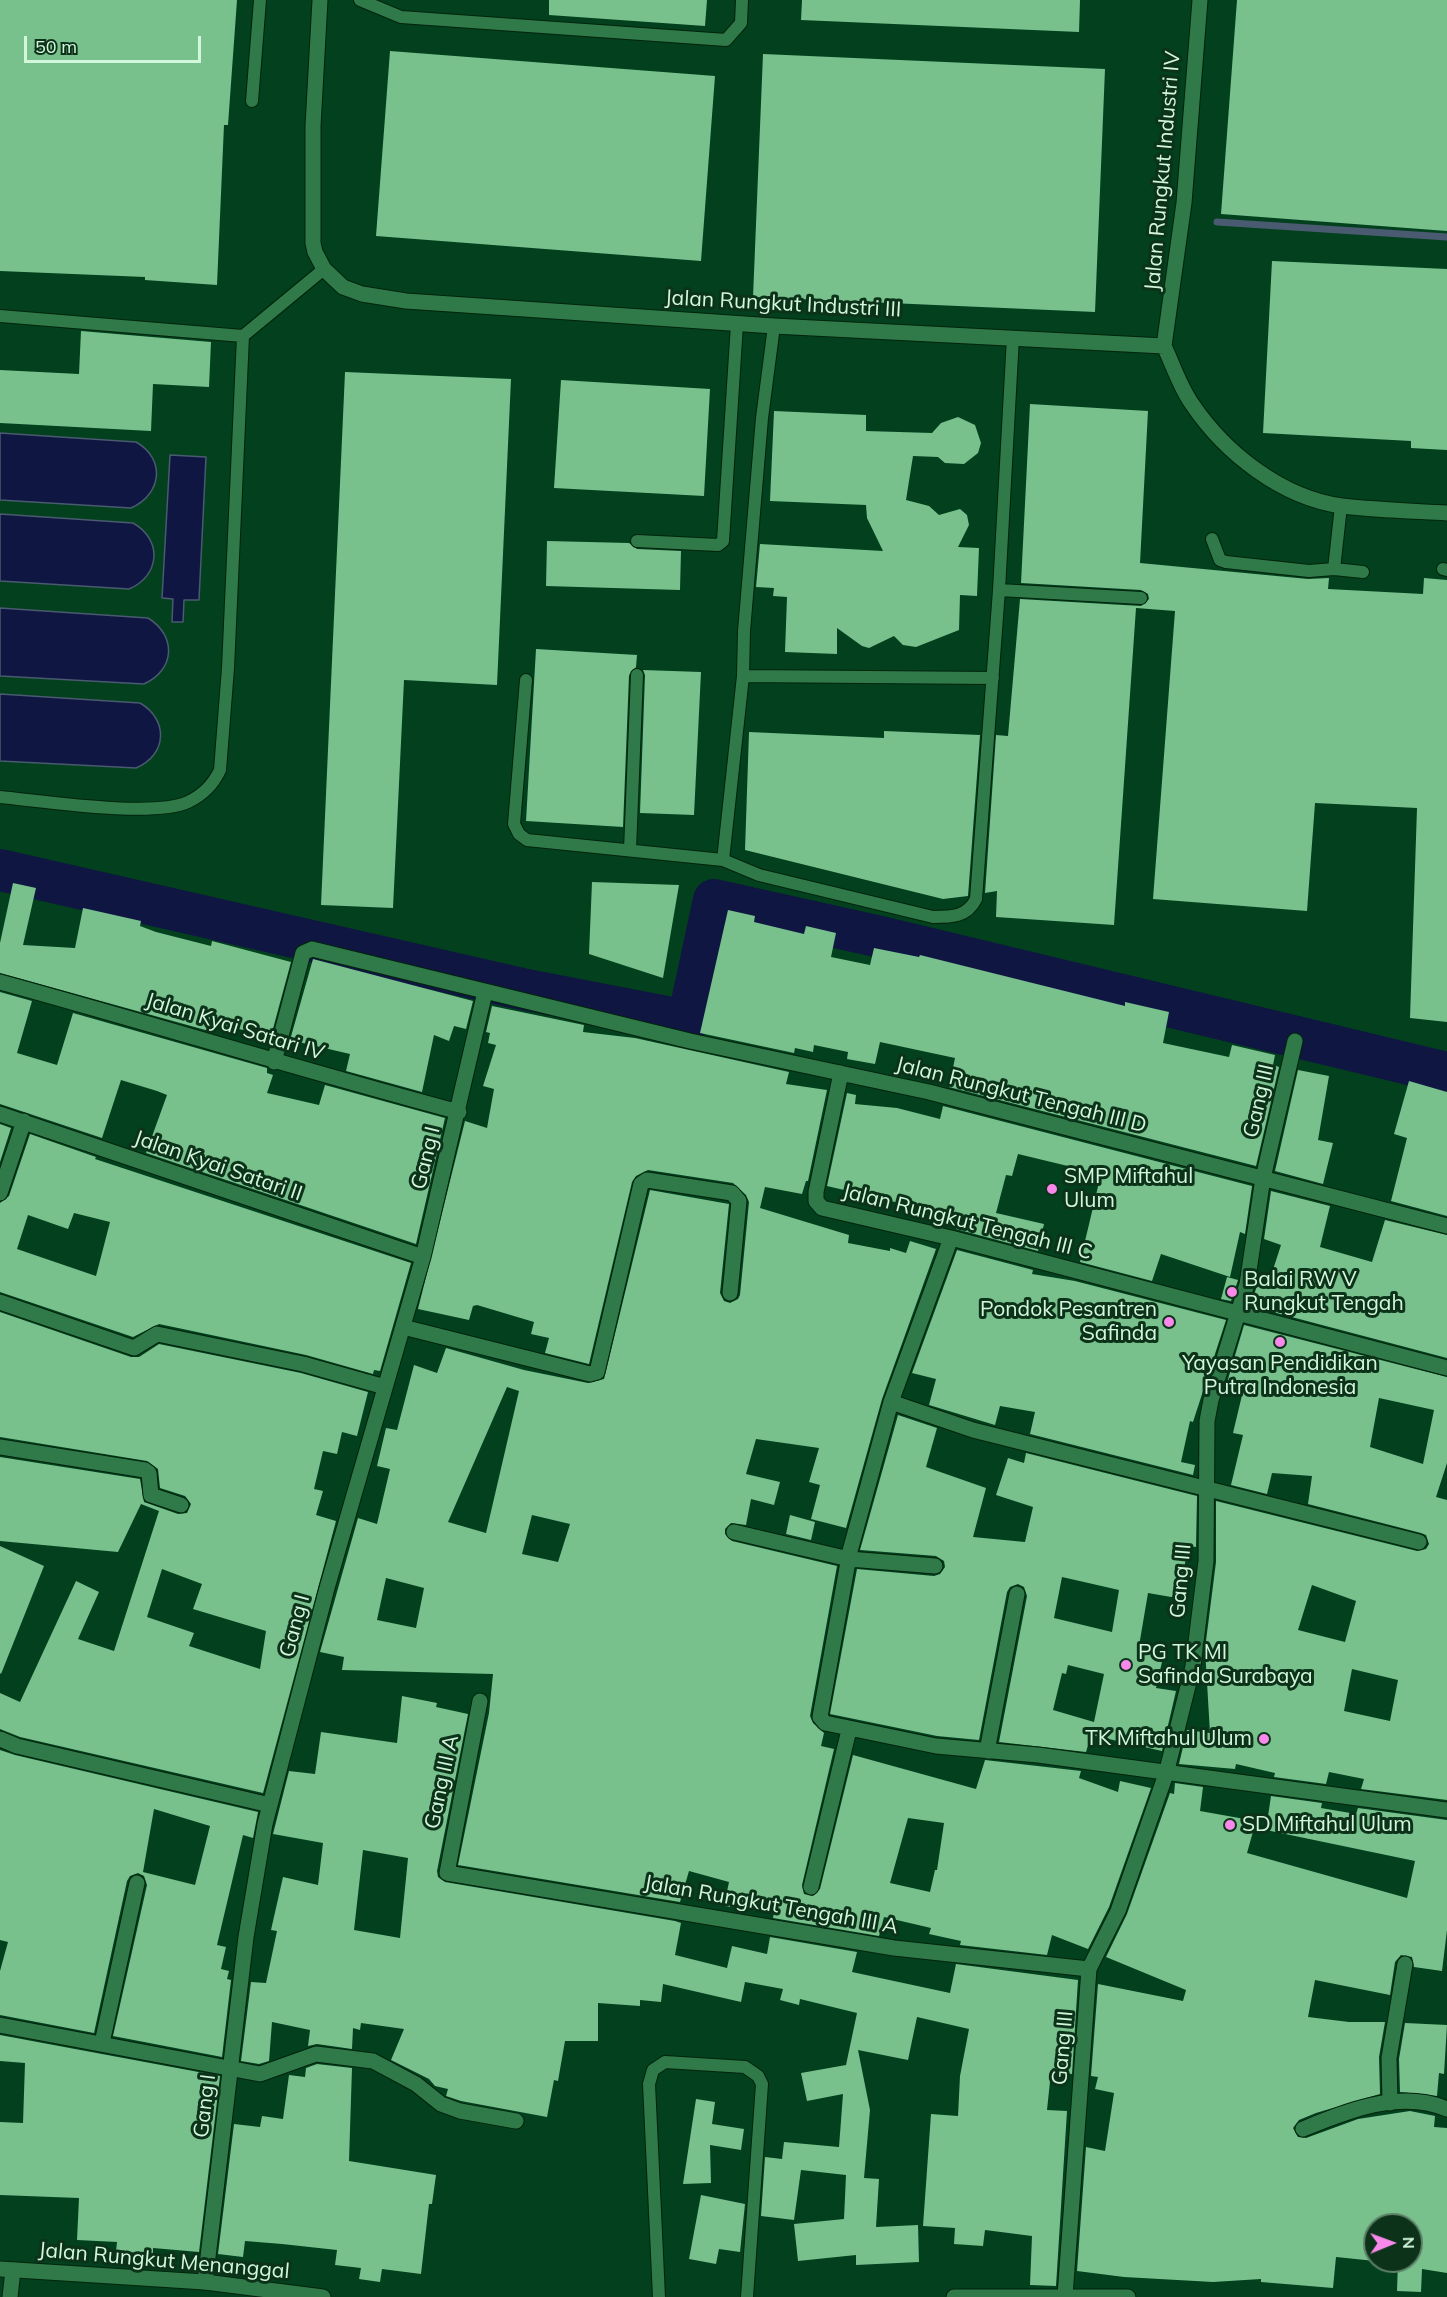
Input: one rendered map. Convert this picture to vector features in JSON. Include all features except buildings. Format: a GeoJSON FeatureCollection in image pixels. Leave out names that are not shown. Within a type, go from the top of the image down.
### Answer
{"type":"FeatureCollection","features":[{"type":"Feature","properties":{"kind":"street","name":"Jalan Rungkut Industri III"},"geometry":{"type":"LineString","coordinates":[[320,0],[313,126],[313,243],[324,269],[344,287],[362,294],[406,301],[737,324],[1164,346]]}},
{"type":"Feature","properties":{"kind":"street","name":"Jalan Rungkut Industri IV"},"geometry":{"type":"LineString","coordinates":[[1164,346],[1184,203],[1200,0]]}},
{"type":"Feature","properties":{"kind":"street"},"geometry":{"type":"LineString","coordinates":[[1164,346],[1191,402],[1211,429],[1239,457],[1273,481],[1299,495],[1341,506],[1447,513]]}},
{"type":"Feature","properties":{"kind":"street","name":"Jalan Rungkut Tengah III D"},"geometry":{"type":"LineString","coordinates":[[274,1062],[303,953],[308,949],[768,1058],[929,1092],[1447,1226]]}},
{"type":"Feature","properties":{"kind":"street","name":"Jalan Kyai Satari IV"},"geometry":{"type":"LineString","coordinates":[[0,982],[197,1036],[274,1062],[459,1112]]}},
{"type":"Feature","properties":{"kind":"street","name":"Gang I"},"geometry":{"type":"LineString","coordinates":[[205,2282],[246,1937],[270,1805],[327,1588],[423,1257],[459,1112],[485,992]]}},
{"type":"Feature","properties":{"kind":"street","name":"Gang III"},"geometry":{"type":"LineString","coordinates":[[1065,2296],[1089,1969],[1118,1911],[1166,1774],[1193,1666],[1206,1561],[1209,1410],[1246,1284],[1263,1178],[1295,1041]]}},
{"type":"Feature","properties":{"kind":"street","name":"Jalan Rungkut Tengah III C"},"geometry":{"type":"LineString","coordinates":[[842,1073],[816,1192],[816,1201],[822,1208],[951,1238],[1447,1368]]}},
{"type":"Feature","properties":{"kind":"street","name":"Jalan Kyai Satari II"},"geometry":{"type":"LineString","coordinates":[[0,1114],[423,1257]]}},
{"type":"Feature","properties":{"kind":"street"},"geometry":{"type":"LineString","coordinates":[[0,1193],[24,1121]]}},
{"type":"Feature","properties":{"kind":"street"},"geometry":{"type":"LineString","coordinates":[[403,1327],[590,1374],[597,1372],[641,1184],[647,1180],[732,1193],[739,1201],[730,1293]]}},
{"type":"Feature","properties":{"kind":"street"},"geometry":{"type":"LineString","coordinates":[[951,1238],[891,1402],[849,1559],[820,1717],[830,1726],[936,1746],[1447,1810]]}},
{"type":"Feature","properties":{"kind":"street"},"geometry":{"type":"LineString","coordinates":[[0,1302],[134,1348],[157,1334],[303,1364],[385,1387]]}},
{"type":"Feature","properties":{"kind":"street"},"geometry":{"type":"LineString","coordinates":[[891,1402],[973,1430],[1419,1542]]}},
{"type":"Feature","properties":{"kind":"street"},"geometry":{"type":"LineString","coordinates":[[0,1447],[145,1470],[149,1473],[149,1493],[181,1505]]}},
{"type":"Feature","properties":{"kind":"street"},"geometry":{"type":"LineString","coordinates":[[734,1532],[849,1559],[935,1566]]}},
{"type":"Feature","properties":{"kind":"street"},"geometry":{"type":"LineString","coordinates":[[987,1751],[1017,1594]]}},
{"type":"Feature","properties":{"kind":"street","name":"Gang III A"},"geometry":{"type":"LineString","coordinates":[[447,1873],[480,1701]]}},
{"type":"Feature","properties":{"kind":"street"},"geometry":{"type":"LineString","coordinates":[[811,1887],[849,1730]]}},
{"type":"Feature","properties":{"kind":"street"},"geometry":{"type":"LineString","coordinates":[[0,1739],[17,1746],[270,1805]]}},
{"type":"Feature","properties":{"kind":"street","name":"Jalan Rungkut Tengah III A"},"geometry":{"type":"LineString","coordinates":[[447,1873],[894,1948],[1089,1969]]}},
{"type":"Feature","properties":{"kind":"street"},"geometry":{"type":"LineString","coordinates":[[102,2043],[137,1883]]}},
{"type":"Feature","properties":{"kind":"street"},"geometry":{"type":"LineString","coordinates":[[1390,2103],[1389,2058],[1406,1964]]}},
{"type":"Feature","properties":{"kind":"street"},"geometry":{"type":"LineString","coordinates":[[0,2025],[102,2043],[231,2070],[269,2073],[303,2057],[316,2054],[373,2061],[416,2084],[441,2104],[460,2111],[516,2121]]}},
{"type":"Feature","properties":{"kind":"street"},"geometry":{"type":"LineString","coordinates":[[1303,2129],[1347,2111],[1390,2103],[1412,2100],[1430,2102],[1447,2109]]}},
{"type":"Feature","properties":{"kind":"street"},"geometry":{"type":"LineString","coordinates":[[6,2269],[10,2297]]}},
{"type":"Feature","properties":{"kind":"street","name":"Jalan Rungkut Menanggal"},"geometry":{"type":"LineString","coordinates":[[6,2269],[205,2282],[248,2293],[324,2297]]}},
{"type":"Feature","properties":{"kind":"street"},"geometry":{"type":"LineString","coordinates":[[954,2297],[1128,2297]]}},
{"type":"Feature","properties":{"kind":"lane"},"geometry":{"type":"LineString","coordinates":[[252,101],[260,0]]}},
{"type":"Feature","properties":{"kind":"lane"},"geometry":{"type":"LineString","coordinates":[[365,1],[401,17],[726,40],[741,23],[742,0]]}},
{"type":"Feature","properties":{"kind":"lane"},"geometry":{"type":"LineString","coordinates":[[0,316],[243,336],[324,269]]}},
{"type":"Feature","properties":{"kind":"lane"},"geometry":{"type":"LineString","coordinates":[[637,541],[718,545],[723,541],[737,324]]}},
{"type":"Feature","properties":{"kind":"lane"},"geometry":{"type":"LineString","coordinates":[[723,860],[743,676],[744,631],[762,418],[774,326]]}},
{"type":"Feature","properties":{"kind":"lane"},"geometry":{"type":"LineString","coordinates":[[0,797],[146,809],[186,803],[214,783],[220,770],[228,668],[243,336]]}},
{"type":"Feature","properties":{"kind":"lane"},"geometry":{"type":"LineString","coordinates":[[526,680],[514,824],[519,834],[527,840],[723,860],[759,875],[933,917],[950,917],[967,912],[976,899],[999,590],[1013,338]]}},
{"type":"Feature","properties":{"kind":"lane"},"geometry":{"type":"LineString","coordinates":[[1334,569],[1341,506]]}},
{"type":"Feature","properties":{"kind":"lane"},"geometry":{"type":"LineString","coordinates":[[1212,539],[1220,560],[1227,562],[1309,571],[1334,569],[1363,572]]}},
{"type":"Feature","properties":{"kind":"lane"},"geometry":{"type":"LineString","coordinates":[[999,590],[1141,598]]}},
{"type":"Feature","properties":{"kind":"lane"},"geometry":{"type":"LineString","coordinates":[[630,850],[637,675]]}},
{"type":"Feature","properties":{"kind":"lane"},"geometry":{"type":"LineString","coordinates":[[743,676],[993,678]]}},
{"type":"Feature","properties":{"kind":"lane"},"geometry":{"type":"LineString","coordinates":[[659,2297],[649,2084],[653,2070],[665,2062],[745,2067],[758,2076],[762,2084],[747,2297]]}},
{"type":"Feature","properties":{"kind":"shaded area"},"geometry":{"type":"Polygon","coordinates":[[[0,433],[136,442],[146,449],[156,467],[154,485],[141,502],[131,508],[0,500],[0,433]]]}},
{"type":"Feature","properties":{"kind":"shaded area"},"geometry":{"type":"Polygon","coordinates":[[[170,455],[206,457],[199,600],[184,600],[183,622],[172,622],[173,599],[162,598],[170,455]]]}},
{"type":"Feature","properties":{"kind":"shaded area"},"geometry":{"type":"Polygon","coordinates":[[[0,514],[133,523],[143,530],[153,548],[152,567],[147,576],[129,589],[0,581],[0,514]]]}},
{"type":"Feature","properties":{"kind":"shaded area"},"geometry":{"type":"Polygon","coordinates":[[[0,608],[148,618],[157,625],[168,643],[167,662],[154,678],[144,684],[0,676],[0,608]]]}},
{"type":"Feature","properties":{"kind":"shaded area"},"geometry":{"type":"Polygon","coordinates":[[[0,694],[140,703],[156,718],[160,728],[159,746],[154,755],[136,768],[0,761],[0,694]]]}},
{"type":"Feature","properties":{"kind":"waterway"},"geometry":{"type":"LineString","coordinates":[[1217,222],[1447,237]]}},
{"type":"Feature","properties":{"kind":"waterway"},"geometry":{"type":"LineString","coordinates":[[0,870],[522,989],[688,1021],[714,900],[885,938],[1447,1073]]}},
{"type":"Feature","properties":{"kind":"place","name":"SMP Miftahul Ulum"},"geometry":{"type":"Point","coordinates":[1052,1189]}},
{"type":"Feature","properties":{"kind":"place","name":"Balai RW V Rungkut Tengah"},"geometry":{"type":"Point","coordinates":[1232,1292]}},
{"type":"Feature","properties":{"kind":"place","name":"Pondok Pesantren Safinda"},"geometry":{"type":"Point","coordinates":[1169,1322]}},
{"type":"Feature","properties":{"kind":"place","name":"Yayasan Pendidikan Putra Indonesia"},"geometry":{"type":"Point","coordinates":[1280,1342]}},
{"type":"Feature","properties":{"kind":"place","name":"PG TK MI Safinda Surabaya"},"geometry":{"type":"Point","coordinates":[1126,1665]}},
{"type":"Feature","properties":{"kind":"place","name":"TK Miftahul Ulum"},"geometry":{"type":"Point","coordinates":[1264,1739]}},
{"type":"Feature","properties":{"kind":"place","name":"SD Miftahul Ulum"},"geometry":{"type":"Point","coordinates":[1230,1825]}}]}
